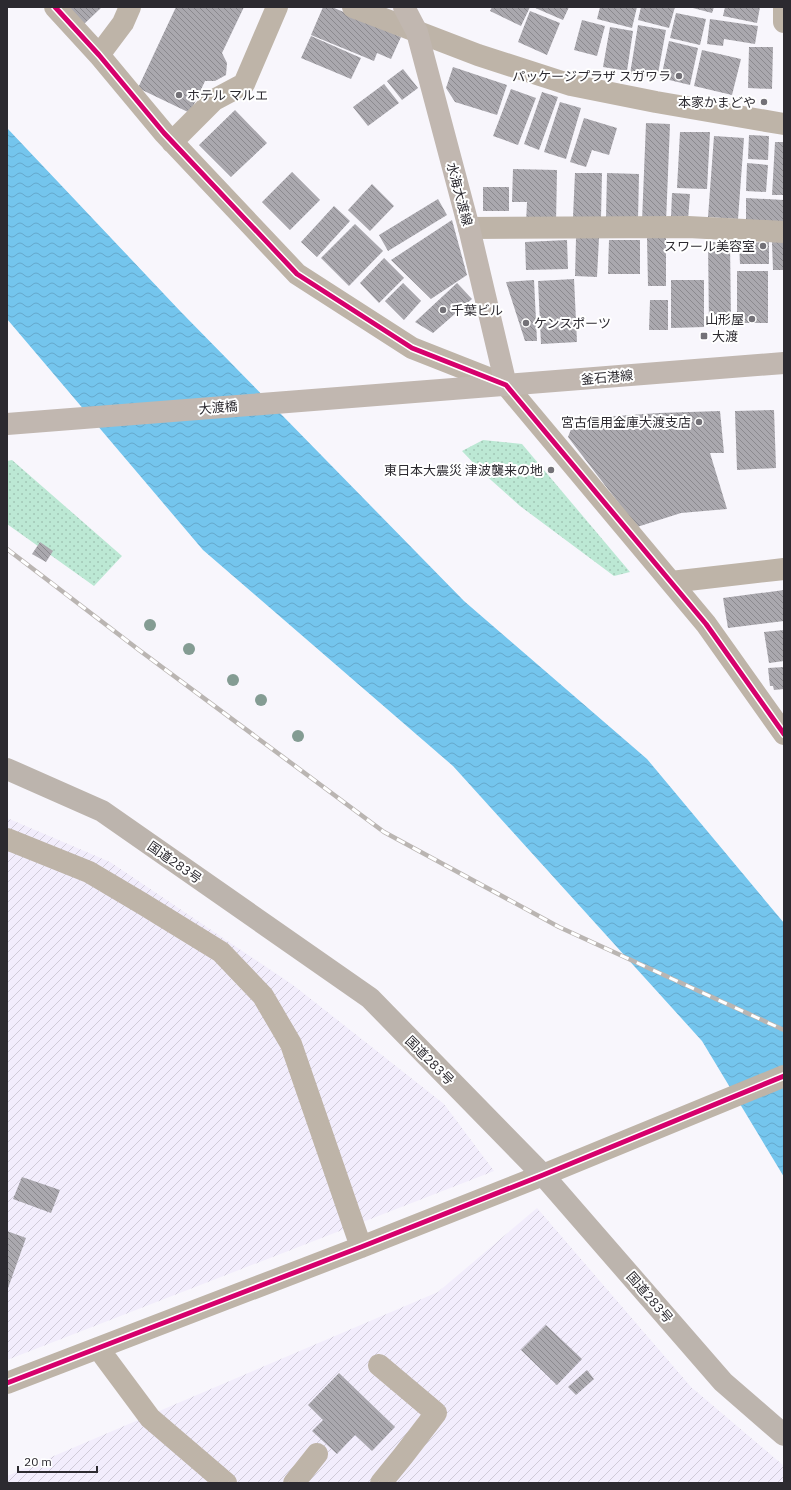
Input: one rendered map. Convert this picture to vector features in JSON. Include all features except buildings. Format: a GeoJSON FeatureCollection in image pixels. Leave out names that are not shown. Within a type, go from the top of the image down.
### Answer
{"type":"FeatureCollection","features":[{"type":"Feature","properties":{"kind":"highway","name":"国道283号"},"geometry":{"type":"LineString","coordinates":[[7,768],[102,811],[370,998],[543,1175],[723,1382],[784,1434]]}},
{"type":"Feature","properties":{"kind":"main road","name":"水海大渡線"},"geometry":{"type":"LineString","coordinates":[[404,7],[417,32],[469,228],[506,385]]}},
{"type":"Feature","properties":{"kind":"main road","name":"釜石港線"},"geometry":{"type":"LineString","coordinates":[[430,390],[784,363]]}},
{"type":"Feature","properties":{"kind":"main road","name":"大渡橋"},"geometry":{"type":"LineString","coordinates":[[7,424],[430,390]]}},
{"type":"Feature","properties":{"kind":"street"},"geometry":{"type":"LineString","coordinates":[[55,7],[172,142],[297,274],[412,348],[506,385],[706,624],[784,734]]}},
{"type":"Feature","properties":{"kind":"street"},"geometry":{"type":"LineString","coordinates":[[99,56],[123,23],[130,7]]}},
{"type":"Feature","properties":{"kind":"street"},"geometry":{"type":"LineString","coordinates":[[172,142],[214,100],[244,84],[277,7]]}},
{"type":"Feature","properties":{"kind":"street"},"geometry":{"type":"LineString","coordinates":[[353,7],[478,55],[570,85],[656,102],[784,124]]}},
{"type":"Feature","properties":{"kind":"street"},"geometry":{"type":"LineString","coordinates":[[784,7],[784,22]]}},
{"type":"Feature","properties":{"kind":"street"},"geometry":{"type":"LineString","coordinates":[[469,228],[688,227],[784,232]]}},
{"type":"Feature","properties":{"kind":"street"},"geometry":{"type":"LineString","coordinates":[[671,582],[784,569]]}},
{"type":"Feature","properties":{"kind":"street"},"geometry":{"type":"LineString","coordinates":[[7,839],[89,872],[143,904],[221,952],[263,996],[291,1044],[360,1247]]}},
{"type":"Feature","properties":{"kind":"street"},"geometry":{"type":"LineString","coordinates":[[7,1383],[543,1175],[784,1076]]}},
{"type":"Feature","properties":{"kind":"street"},"geometry":{"type":"LineString","coordinates":[[98,1348],[150,1418],[226,1483]]}},
{"type":"Feature","properties":{"kind":"street"},"geometry":{"type":"LineString","coordinates":[[379,1365],[436,1412],[403,1456],[380,1483]]}},
{"type":"Feature","properties":{"kind":"street"},"geometry":{"type":"LineString","coordinates":[[294,1483],[317,1454]]}},
{"type":"Feature","properties":{"kind":"shaded area"},"geometry":{"type":"Polygon","coordinates":[[[7,818],[110,862],[293,985],[444,1104],[494,1171],[7,1360],[7,818]]]}},
{"type":"Feature","properties":{"kind":"shaded area"},"geometry":{"type":"Polygon","coordinates":[[[537,1208],[691,1387],[784,1466],[784,1483],[7,1483],[7,1476],[438,1292],[537,1208]]]}},
{"type":"Feature","properties":{"kind":"green space"},"geometry":{"type":"Polygon","coordinates":[[[483,440],[522,444],[630,572],[614,576],[520,506],[482,472],[462,451],[483,440]]]}},
{"type":"Feature","properties":{"kind":"green space"},"geometry":{"type":"Polygon","coordinates":[[[12,460],[122,556],[94,586],[7,524],[7,461],[12,460]]]}},
{"type":"Feature","properties":{"kind":"water"},"geometry":{"type":"Polygon","coordinates":[[[7,128],[181,312],[464,601],[647,759],[784,923],[784,1177],[702,1041],[453,766],[203,550],[7,319],[7,128]]]}},
{"type":"Feature","properties":{"kind":"railway"},"geometry":{"type":"LineString","coordinates":[[7,549],[139,650],[384,832],[559,927],[784,1030]]}},
{"type":"Feature","properties":{"kind":"cycle path"},"geometry":{"type":"LineString","coordinates":[[55,7],[99,55],[164,133],[297,274],[412,348],[506,385],[706,624],[784,734]]}},
{"type":"Feature","properties":{"kind":"cycle path"},"geometry":{"type":"LineString","coordinates":[[7,1383],[361,1247],[543,1175],[784,1076]]}},
{"type":"Feature","properties":{"kind":"place","name":"パッケージプラザ スガワラ"},"geometry":{"type":"Point","coordinates":[679,76]}},
{"type":"Feature","properties":{"kind":"place","name":"ホテル マルエ"},"geometry":{"type":"Point","coordinates":[179,95]}},
{"type":"Feature","properties":{"kind":"place","name":"本家かまどや"},"geometry":{"type":"Point","coordinates":[764,102]}},
{"type":"Feature","properties":{"kind":"place","name":"スワール美容室"},"geometry":{"type":"Point","coordinates":[763,246]}},
{"type":"Feature","properties":{"kind":"place","name":"千葉ビル"},"geometry":{"type":"Point","coordinates":[443,310]}},
{"type":"Feature","properties":{"kind":"place","name":"山形屋"},"geometry":{"type":"Point","coordinates":[752,319]}},
{"type":"Feature","properties":{"kind":"place","name":"ケンスポーツ"},"geometry":{"type":"Point","coordinates":[526,323]}},
{"type":"Feature","properties":{"kind":"place","name":"大渡"},"geometry":{"type":"Point","coordinates":[704,336]}},
{"type":"Feature","properties":{"kind":"place","name":"宮古信用金庫大渡支店"},"geometry":{"type":"Point","coordinates":[699,422]}},
{"type":"Feature","properties":{"kind":"place","name":"東日本大震災 津波襲来の地"},"geometry":{"type":"Point","coordinates":[551,470]}}]}
